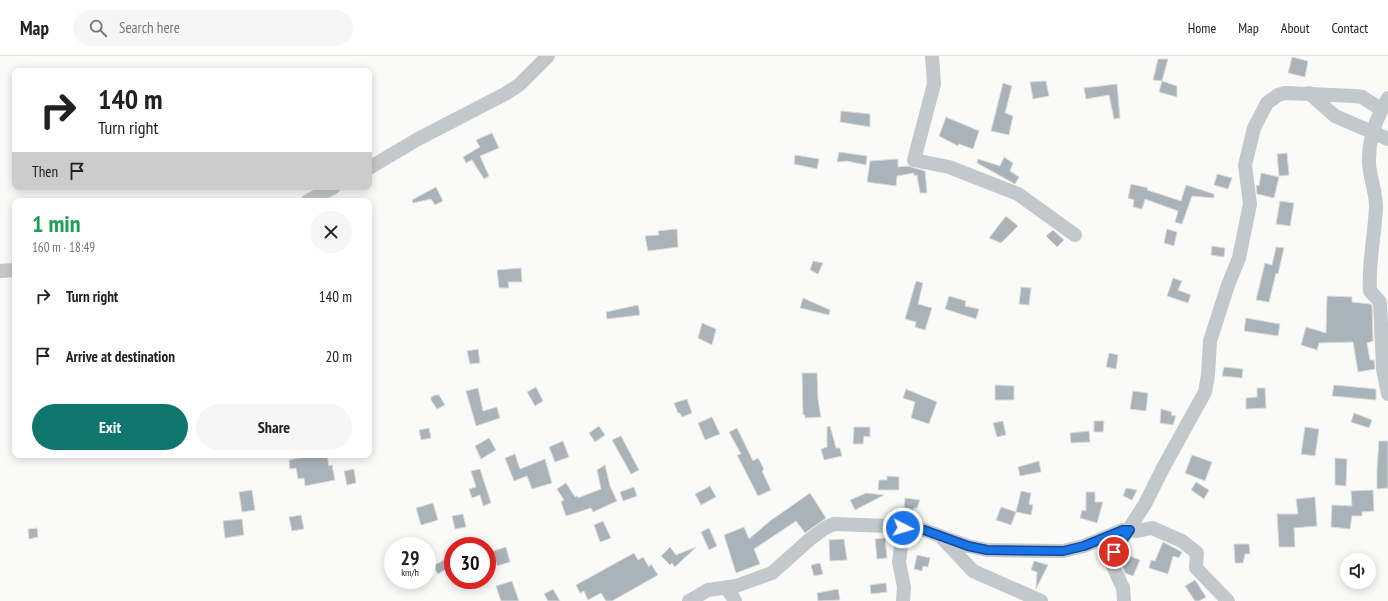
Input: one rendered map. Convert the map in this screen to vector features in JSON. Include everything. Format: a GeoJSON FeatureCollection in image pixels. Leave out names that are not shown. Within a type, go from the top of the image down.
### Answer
{"type":"FeatureCollection","features":[{"type":"Feature","properties":{"kind":"street"},"geometry":{"type":"LineString","coordinates":[[372,166],[418,139],[506,94],[519,85],[548,56]]}},
{"type":"Feature","properties":{"kind":"street"},"geometry":{"type":"LineString","coordinates":[[932,56],[934,84],[914,160],[949,166],[1018,194],[1075,235]]}},
{"type":"Feature","properties":{"kind":"street"},"geometry":{"type":"LineString","coordinates":[[1124,601],[1122,588],[1111,562],[1114,552],[1130,530],[1205,392],[1208,374],[1210,340],[1228,285],[1239,258],[1250,204],[1245,166],[1254,128],[1267,104],[1272,98],[1285,93],[1350,95],[1384,103],[1372,133],[1369,164],[1376,205],[1369,272],[1370,292],[1380,302],[1388,394]]}},
{"type":"Feature","properties":{"kind":"street"},"geometry":{"type":"LineString","coordinates":[[1309,93],[1335,116],[1388,139]]}},
{"type":"Feature","properties":{"kind":"street"},"geometry":{"type":"LineString","coordinates":[[314,198],[328,190]]}},
{"type":"Feature","properties":{"kind":"street"},"geometry":{"type":"LineString","coordinates":[[0,271],[12,270]]}},
{"type":"Feature","properties":{"kind":"street"},"geometry":{"type":"LineString","coordinates":[[689,601],[708,590],[727,588],[772,573],[829,525],[891,526],[924,530],[968,546],[987,550],[1063,551],[1084,546],[1123,530],[1137,531],[1152,528],[1182,541],[1197,553],[1196,568],[1228,601]]}},
{"type":"Feature","properties":{"kind":"street"},"geometry":{"type":"LineString","coordinates":[[903,528],[899,562],[904,587],[903,601]]}},
{"type":"Feature","properties":{"kind":"street"},"geometry":{"type":"LineString","coordinates":[[939,535],[973,571],[1041,601]]}},
{"type":"Feature","properties":{"kind":"street"},"geometry":{"type":"LineString","coordinates":[[727,588],[735,601]]}},
{"type":"Feature","properties":{"kind":"building"},"geometry":{"type":"Polygon","coordinates":[[[1292,57],[1308,61],[1305,77],[1288,73],[1292,57]]]}},
{"type":"Feature","properties":{"kind":"building"},"geometry":{"type":"Polygon","coordinates":[[[1158,59],[1168,59],[1162,81],[1153,80],[1158,59]]]}},
{"type":"Feature","properties":{"kind":"building"},"geometry":{"type":"Polygon","coordinates":[[[1046,81],[1049,96],[1033,99],[1030,82],[1046,81]]]}},
{"type":"Feature","properties":{"kind":"building"},"geometry":{"type":"Polygon","coordinates":[[[1162,81],[1177,86],[1177,97],[1159,92],[1162,81]]]}},
{"type":"Feature","properties":{"kind":"building"},"geometry":{"type":"Polygon","coordinates":[[[1003,83],[1012,86],[1005,113],[1013,116],[1009,135],[991,131],[1003,83]]]}},
{"type":"Feature","properties":{"kind":"building"},"geometry":{"type":"Polygon","coordinates":[[[1117,84],[1120,118],[1114,119],[1109,95],[1086,99],[1084,88],[1117,84]]]}},
{"type":"Feature","properties":{"kind":"building"},"geometry":{"type":"Polygon","coordinates":[[[841,111],[870,114],[870,127],[840,122],[841,111]]]}},
{"type":"Feature","properties":{"kind":"building"},"geometry":{"type":"Polygon","coordinates":[[[946,117],[979,131],[973,149],[959,144],[958,146],[939,136],[946,117]]]}},
{"type":"Feature","properties":{"kind":"building"},"geometry":{"type":"Polygon","coordinates":[[[492,133],[499,148],[480,156],[489,176],[484,179],[472,160],[466,163],[463,157],[480,147],[476,140],[492,133]]]}},
{"type":"Feature","properties":{"kind":"building"},"geometry":{"type":"Polygon","coordinates":[[[839,152],[867,156],[866,165],[847,161],[837,162],[839,152]]]}},
{"type":"Feature","properties":{"kind":"building"},"geometry":{"type":"Polygon","coordinates":[[[1287,153],[1289,175],[1279,176],[1277,154],[1287,153]]]}},
{"type":"Feature","properties":{"kind":"building"},"geometry":{"type":"Polygon","coordinates":[[[795,155],[819,159],[817,169],[794,164],[795,155]]]}},
{"type":"Feature","properties":{"kind":"building"},"geometry":{"type":"Polygon","coordinates":[[[1004,157],[1013,163],[1010,171],[1019,177],[1015,184],[977,163],[978,159],[1000,166],[1004,157]]]}},
{"type":"Feature","properties":{"kind":"building"},"geometry":{"type":"Polygon","coordinates":[[[898,159],[898,167],[908,166],[925,171],[927,193],[920,193],[917,175],[914,176],[914,173],[897,176],[896,186],[867,182],[870,161],[898,159]]]}},
{"type":"Feature","properties":{"kind":"building"},"geometry":{"type":"Polygon","coordinates":[[[1261,173],[1279,177],[1274,198],[1257,194],[1256,185],[1259,186],[1261,173]]]}},
{"type":"Feature","properties":{"kind":"building"},"geometry":{"type":"Polygon","coordinates":[[[1217,174],[1232,178],[1228,189],[1214,185],[1217,174]]]}},
{"type":"Feature","properties":{"kind":"building"},"geometry":{"type":"Polygon","coordinates":[[[1131,184],[1148,188],[1147,190],[1181,201],[1186,185],[1214,194],[1214,198],[1192,196],[1182,224],[1175,222],[1178,211],[1145,199],[1142,209],[1133,207],[1134,200],[1128,198],[1131,184]]]}},
{"type":"Feature","properties":{"kind":"building"},"geometry":{"type":"Polygon","coordinates":[[[436,187],[443,201],[435,205],[431,199],[413,203],[412,200],[436,187]]]}},
{"type":"Feature","properties":{"kind":"building"},"geometry":{"type":"Polygon","coordinates":[[[1280,201],[1294,203],[1290,226],[1276,224],[1280,201]]]}},
{"type":"Feature","properties":{"kind":"building"},"geometry":{"type":"Polygon","coordinates":[[[1006,216],[1018,226],[1001,243],[989,238],[1006,216]]]}},
{"type":"Feature","properties":{"kind":"building"},"geometry":{"type":"Polygon","coordinates":[[[677,229],[678,247],[648,251],[645,236],[659,235],[658,231],[677,229]]]}},
{"type":"Feature","properties":{"kind":"building"},"geometry":{"type":"Polygon","coordinates":[[[1167,229],[1177,232],[1174,246],[1164,243],[1167,229]]]}},
{"type":"Feature","properties":{"kind":"building"},"geometry":{"type":"Polygon","coordinates":[[[1053,230],[1064,240],[1057,247],[1046,236],[1053,230]]]}},
{"type":"Feature","properties":{"kind":"building"},"geometry":{"type":"Polygon","coordinates":[[[1212,246],[1225,248],[1224,257],[1211,255],[1212,246]]]}},
{"type":"Feature","properties":{"kind":"building"},"geometry":{"type":"Polygon","coordinates":[[[1276,247],[1284,248],[1269,302],[1256,300],[1265,263],[1272,265],[1276,247]]]}},
{"type":"Feature","properties":{"kind":"building"},"geometry":{"type":"Polygon","coordinates":[[[813,261],[823,263],[818,274],[810,270],[813,261]]]}},
{"type":"Feature","properties":{"kind":"building"},"geometry":{"type":"Polygon","coordinates":[[[521,268],[522,282],[508,282],[509,288],[499,288],[497,270],[521,268]]]}},
{"type":"Feature","properties":{"kind":"building"},"geometry":{"type":"Polygon","coordinates":[[[1173,278],[1182,281],[1178,290],[1191,295],[1188,303],[1167,296],[1173,278]]]}},
{"type":"Feature","properties":{"kind":"building"},"geometry":{"type":"Polygon","coordinates":[[[916,281],[923,283],[918,304],[932,308],[925,330],[915,327],[916,322],[905,319],[916,281]]]}},
{"type":"Feature","properties":{"kind":"building"},"geometry":{"type":"Polygon","coordinates":[[[1021,287],[1031,288],[1029,305],[1019,304],[1021,287]]]}},
{"type":"Feature","properties":{"kind":"building"},"geometry":{"type":"Polygon","coordinates":[[[949,296],[966,301],[965,306],[979,309],[976,319],[945,309],[949,296]]]}},
{"type":"Feature","properties":{"kind":"building"},"geometry":{"type":"Polygon","coordinates":[[[1327,296],[1352,297],[1352,302],[1372,305],[1373,341],[1367,343],[1370,360],[1374,360],[1375,369],[1358,372],[1353,342],[1319,343],[1317,350],[1301,345],[1306,327],[1326,333],[1327,296]]]}},
{"type":"Feature","properties":{"kind":"building"},"geometry":{"type":"Polygon","coordinates":[[[803,298],[830,310],[829,315],[800,308],[803,298]]]}},
{"type":"Feature","properties":{"kind":"building"},"geometry":{"type":"Polygon","coordinates":[[[638,305],[640,315],[607,319],[606,312],[638,305]]]}},
{"type":"Feature","properties":{"kind":"building"},"geometry":{"type":"Polygon","coordinates":[[[1246,318],[1280,324],[1278,336],[1244,331],[1246,318]]]}},
{"type":"Feature","properties":{"kind":"building"},"geometry":{"type":"Polygon","coordinates":[[[702,323],[716,329],[712,345],[698,338],[702,323]]]}},
{"type":"Feature","properties":{"kind":"building"},"geometry":{"type":"Polygon","coordinates":[[[478,349],[480,363],[470,364],[467,351],[478,349]]]}},
{"type":"Feature","properties":{"kind":"building"},"geometry":{"type":"Polygon","coordinates":[[[1109,353],[1118,355],[1116,369],[1106,367],[1109,353]]]}},
{"type":"Feature","properties":{"kind":"building"},"geometry":{"type":"Polygon","coordinates":[[[1224,367],[1243,369],[1242,378],[1222,376],[1224,367]]]}},
{"type":"Feature","properties":{"kind":"building"},"geometry":{"type":"Polygon","coordinates":[[[802,373],[817,373],[818,400],[821,417],[805,418],[805,415],[803,415],[802,373]]]}},
{"type":"Feature","properties":{"kind":"building"},"geometry":{"type":"Polygon","coordinates":[[[995,385],[1014,386],[1014,400],[995,400],[995,385]]]}},
{"type":"Feature","properties":{"kind":"building"},"geometry":{"type":"Polygon","coordinates":[[[1334,385],[1376,389],[1376,400],[1332,396],[1334,385]]]}},
{"type":"Feature","properties":{"kind":"building"},"geometry":{"type":"Polygon","coordinates":[[[536,387],[543,401],[535,406],[527,392],[536,387]]]}},
{"type":"Feature","properties":{"kind":"building"},"geometry":{"type":"Polygon","coordinates":[[[478,388],[483,411],[497,407],[500,418],[476,426],[466,391],[478,388]]]}},
{"type":"Feature","properties":{"kind":"building"},"geometry":{"type":"Polygon","coordinates":[[[1257,388],[1265,388],[1266,408],[1246,409],[1246,398],[1257,397],[1257,388]]]}},
{"type":"Feature","properties":{"kind":"building"},"geometry":{"type":"Polygon","coordinates":[[[906,389],[937,402],[929,424],[911,418],[915,402],[903,398],[906,389]]]}},
{"type":"Feature","properties":{"kind":"building"},"geometry":{"type":"Polygon","coordinates":[[[1133,391],[1148,393],[1146,411],[1130,409],[1133,391]]]}},
{"type":"Feature","properties":{"kind":"building"},"geometry":{"type":"Polygon","coordinates":[[[439,395],[445,405],[437,409],[431,400],[431,397],[439,395]]]}},
{"type":"Feature","properties":{"kind":"building"},"geometry":{"type":"Polygon","coordinates":[[[687,399],[692,413],[682,417],[680,413],[678,413],[674,403],[687,399]]]}},
{"type":"Feature","properties":{"kind":"building"},"geometry":{"type":"Polygon","coordinates":[[[1161,409],[1172,412],[1171,415],[1176,416],[1173,425],[1160,423],[1161,409]]]}},
{"type":"Feature","properties":{"kind":"building"},"geometry":{"type":"Polygon","coordinates":[[[1354,413],[1372,420],[1369,428],[1351,422],[1354,413]]]}},
{"type":"Feature","properties":{"kind":"building"},"geometry":{"type":"Polygon","coordinates":[[[712,417],[720,434],[705,440],[698,423],[712,417]]]}},
{"type":"Feature","properties":{"kind":"building"},"geometry":{"type":"Polygon","coordinates":[[[1003,421],[1006,435],[997,437],[993,423],[1003,421]]]}},
{"type":"Feature","properties":{"kind":"building"},"geometry":{"type":"Polygon","coordinates":[[[1094,421],[1104,421],[1103,432],[1094,432],[1094,421]]]}},
{"type":"Feature","properties":{"kind":"building"},"geometry":{"type":"Polygon","coordinates":[[[599,426],[605,435],[595,442],[589,433],[599,426]]]}},
{"type":"Feature","properties":{"kind":"building"},"geometry":{"type":"Polygon","coordinates":[[[830,426],[836,448],[840,448],[842,456],[824,460],[821,449],[827,447],[827,427],[830,426]]]}},
{"type":"Feature","properties":{"kind":"building"},"geometry":{"type":"Polygon","coordinates":[[[854,427],[870,427],[870,437],[864,436],[863,444],[853,444],[854,427]]]}},
{"type":"Feature","properties":{"kind":"building"},"geometry":{"type":"Polygon","coordinates":[[[1305,427],[1319,429],[1315,456],[1301,454],[1305,427]]]}},
{"type":"Feature","properties":{"kind":"building"},"geometry":{"type":"Polygon","coordinates":[[[429,428],[431,438],[421,440],[419,430],[429,428]]]}},
{"type":"Feature","properties":{"kind":"building"},"geometry":{"type":"Polygon","coordinates":[[[737,428],[753,461],[758,458],[764,469],[762,471],[771,490],[758,496],[737,455],[741,454],[729,432],[737,428]]]}},
{"type":"Feature","properties":{"kind":"building"},"geometry":{"type":"Polygon","coordinates":[[[1089,431],[1090,442],[1071,443],[1070,433],[1089,431]]]}},
{"type":"Feature","properties":{"kind":"building"},"geometry":{"type":"Polygon","coordinates":[[[621,436],[639,470],[631,474],[612,440],[621,436]]]}},
{"type":"Feature","properties":{"kind":"building"},"geometry":{"type":"Polygon","coordinates":[[[489,438],[496,450],[481,459],[475,446],[489,438]]]}},
{"type":"Feature","properties":{"kind":"building"},"geometry":{"type":"Polygon","coordinates":[[[563,441],[569,457],[555,462],[549,447],[563,441]]]}},
{"type":"Feature","properties":{"kind":"building"},"geometry":{"type":"Polygon","coordinates":[[[1379,441],[1388,441],[1388,488],[1377,489],[1377,468],[1379,441]]]}},
{"type":"Feature","properties":{"kind":"building"},"geometry":{"type":"Polygon","coordinates":[[[515,454],[520,469],[545,459],[552,483],[532,489],[527,476],[514,481],[505,458],[515,454]]]}},
{"type":"Feature","properties":{"kind":"building"},"geometry":{"type":"Polygon","coordinates":[[[1192,455],[1212,462],[1205,481],[1185,473],[1192,455]]]}},
{"type":"Feature","properties":{"kind":"building"},"geometry":{"type":"Polygon","coordinates":[[[299,458],[328,458],[329,466],[332,465],[335,480],[305,486],[304,478],[298,479],[296,468],[290,469],[289,460],[299,458]]]}},
{"type":"Feature","properties":{"kind":"building"},"geometry":{"type":"Polygon","coordinates":[[[1335,458],[1347,459],[1346,486],[1335,485],[1335,458]]]}},
{"type":"Feature","properties":{"kind":"building"},"geometry":{"type":"Polygon","coordinates":[[[1039,461],[1041,472],[1020,476],[1018,467],[1039,461]]]}},
{"type":"Feature","properties":{"kind":"building"},"geometry":{"type":"Polygon","coordinates":[[[605,465],[610,486],[617,501],[593,512],[591,508],[566,516],[561,502],[564,500],[557,489],[566,483],[575,497],[578,496],[578,498],[601,489],[597,470],[605,465]]]}},
{"type":"Feature","properties":{"kind":"building"},"geometry":{"type":"Polygon","coordinates":[[[354,469],[356,483],[347,485],[344,471],[354,469]]]}},
{"type":"Feature","properties":{"kind":"building"},"geometry":{"type":"Polygon","coordinates":[[[480,469],[491,503],[483,506],[480,495],[472,498],[469,489],[476,487],[471,471],[480,469]]]}},
{"type":"Feature","properties":{"kind":"building"},"geometry":{"type":"Polygon","coordinates":[[[887,476],[899,477],[899,490],[878,490],[879,480],[887,480],[887,476]]]}},
{"type":"Feature","properties":{"kind":"building"},"geometry":{"type":"Polygon","coordinates":[[[1196,482],[1209,490],[1204,499],[1191,490],[1196,482]]]}},
{"type":"Feature","properties":{"kind":"building"},"geometry":{"type":"Polygon","coordinates":[[[710,486],[716,497],[701,505],[695,494],[710,486]]]}},
{"type":"Feature","properties":{"kind":"building"},"geometry":{"type":"Polygon","coordinates":[[[634,487],[637,496],[623,501],[620,492],[634,487]]]}},
{"type":"Feature","properties":{"kind":"building"},"geometry":{"type":"Polygon","coordinates":[[[1126,488],[1137,490],[1132,500],[1123,496],[1126,488]]]}},
{"type":"Feature","properties":{"kind":"building"},"geometry":{"type":"Polygon","coordinates":[[[252,490],[255,510],[242,512],[239,492],[252,490]]]}},
{"type":"Feature","properties":{"kind":"building"},"geometry":{"type":"Polygon","coordinates":[[[1373,490],[1374,511],[1362,512],[1362,516],[1352,516],[1350,529],[1331,527],[1332,505],[1352,506],[1351,491],[1373,490]]]}},
{"type":"Feature","properties":{"kind":"building"},"geometry":{"type":"Polygon","coordinates":[[[1021,491],[1031,493],[1029,504],[1033,505],[1031,515],[1016,512],[1021,491]]]}},
{"type":"Feature","properties":{"kind":"building"},"geometry":{"type":"Polygon","coordinates":[[[1086,492],[1095,492],[1095,502],[1103,502],[1097,523],[1080,518],[1082,510],[1086,511],[1086,492]]]}},
{"type":"Feature","properties":{"kind":"building"},"geometry":{"type":"Polygon","coordinates":[[[810,493],[826,518],[805,533],[796,521],[754,549],[760,564],[736,573],[724,535],[744,527],[749,539],[770,521],[810,493]]]}},
{"type":"Feature","properties":{"kind":"building"},"geometry":{"type":"Polygon","coordinates":[[[866,493],[884,495],[855,510],[850,500],[866,493]]]}},
{"type":"Feature","properties":{"kind":"building"},"geometry":{"type":"Polygon","coordinates":[[[1315,497],[1317,526],[1294,528],[1295,547],[1279,547],[1277,514],[1298,514],[1296,499],[1315,497]]]}},
{"type":"Feature","properties":{"kind":"building"},"geometry":{"type":"Polygon","coordinates":[[[905,498],[920,500],[917,508],[914,508],[913,511],[904,510],[905,498]]]}},
{"type":"Feature","properties":{"kind":"building"},"geometry":{"type":"Polygon","coordinates":[[[433,503],[438,520],[421,525],[416,508],[433,503]]]}},
{"type":"Feature","properties":{"kind":"building"},"geometry":{"type":"Polygon","coordinates":[[[1001,507],[1016,512],[1011,525],[996,520],[1001,507]]]}},
{"type":"Feature","properties":{"kind":"building"},"geometry":{"type":"Polygon","coordinates":[[[463,514],[466,527],[455,529],[452,516],[463,514]]]}},
{"type":"Feature","properties":{"kind":"building"},"geometry":{"type":"Polygon","coordinates":[[[301,515],[304,529],[292,531],[289,517],[301,515]]]}},
{"type":"Feature","properties":{"kind":"building"},"geometry":{"type":"Polygon","coordinates":[[[242,519],[244,535],[225,538],[223,521],[242,519]]]}},
{"type":"Feature","properties":{"kind":"building"},"geometry":{"type":"Polygon","coordinates":[[[603,521],[611,538],[600,542],[594,525],[603,521]]]}},
{"type":"Feature","properties":{"kind":"building"},"geometry":{"type":"Polygon","coordinates":[[[37,528],[38,537],[29,539],[28,529],[37,528]]]}},
{"type":"Feature","properties":{"kind":"building"},"geometry":{"type":"Polygon","coordinates":[[[709,528],[717,546],[709,550],[701,532],[709,528]]]}},
{"type":"Feature","properties":{"kind":"building"},"geometry":{"type":"Polygon","coordinates":[[[885,538],[887,558],[877,559],[875,539],[885,538]]]}},
{"type":"Feature","properties":{"kind":"building"},"geometry":{"type":"Polygon","coordinates":[[[844,539],[847,560],[830,561],[829,540],[844,539]]]}},
{"type":"Feature","properties":{"kind":"building"},"geometry":{"type":"Polygon","coordinates":[[[1163,542],[1182,552],[1179,558],[1173,556],[1168,574],[1149,568],[1151,560],[1155,561],[1163,542]]]}},
{"type":"Feature","properties":{"kind":"building"},"geometry":{"type":"Polygon","coordinates":[[[1234,544],[1249,544],[1250,554],[1245,554],[1243,563],[1235,563],[1234,544]]]}},
{"type":"Feature","properties":{"kind":"building"},"geometry":{"type":"Polygon","coordinates":[[[506,547],[510,562],[497,566],[496,550],[506,547]]]}},
{"type":"Feature","properties":{"kind":"building"},"geometry":{"type":"Polygon","coordinates":[[[670,547],[676,555],[696,547],[675,567],[672,563],[670,565],[661,556],[670,547]]]}},
{"type":"Feature","properties":{"kind":"building"},"geometry":{"type":"Polygon","coordinates":[[[634,553],[638,560],[643,557],[649,567],[651,564],[658,575],[612,601],[606,601],[601,593],[588,600],[584,591],[580,593],[576,585],[634,553]]]}},
{"type":"Feature","properties":{"kind":"building"},"geometry":{"type":"Polygon","coordinates":[[[917,555],[930,558],[928,567],[923,566],[922,571],[914,569],[917,555]]]}},
{"type":"Feature","properties":{"kind":"building"},"geometry":{"type":"Polygon","coordinates":[[[1127,555],[1140,560],[1133,576],[1125,573],[1122,566],[1127,555]]]}},
{"type":"Feature","properties":{"kind":"building"},"geometry":{"type":"Polygon","coordinates":[[[444,560],[444,570],[438,574],[436,571],[436,564],[444,560]]]}},
{"type":"Feature","properties":{"kind":"building"},"geometry":{"type":"Polygon","coordinates":[[[1034,561],[1048,565],[1036,589],[1037,572],[1031,570],[1034,561]]]}},
{"type":"Feature","properties":{"kind":"building"},"geometry":{"type":"Polygon","coordinates":[[[820,563],[823,574],[814,576],[811,565],[820,563]]]}},
{"type":"Feature","properties":{"kind":"building"},"geometry":{"type":"Polygon","coordinates":[[[1195,580],[1206,597],[1199,601],[1195,601],[1185,586],[1195,580]]]}},
{"type":"Feature","properties":{"kind":"building"},"geometry":{"type":"Polygon","coordinates":[[[512,581],[519,601],[501,601],[496,586],[512,581]]]}},
{"type":"Feature","properties":{"kind":"building"},"geometry":{"type":"Polygon","coordinates":[[[886,583],[887,592],[871,594],[870,585],[886,583]]]}},
{"type":"Feature","properties":{"kind":"building"},"geometry":{"type":"Polygon","coordinates":[[[553,589],[560,601],[548,601],[544,594],[553,589]]]}},
{"type":"Feature","properties":{"kind":"building"},"geometry":{"type":"Polygon","coordinates":[[[838,589],[840,600],[818,601],[817,593],[838,589]]]}},
{"type":"Feature","properties":{"kind":"route"},"geometry":{"type":"LineString","coordinates":[[903,528],[924,530],[968,546],[987,550],[1007,549],[1041,551],[1063,551],[1084,546],[1104,536],[1123,530],[1130,530],[1114,552]]}}]}
